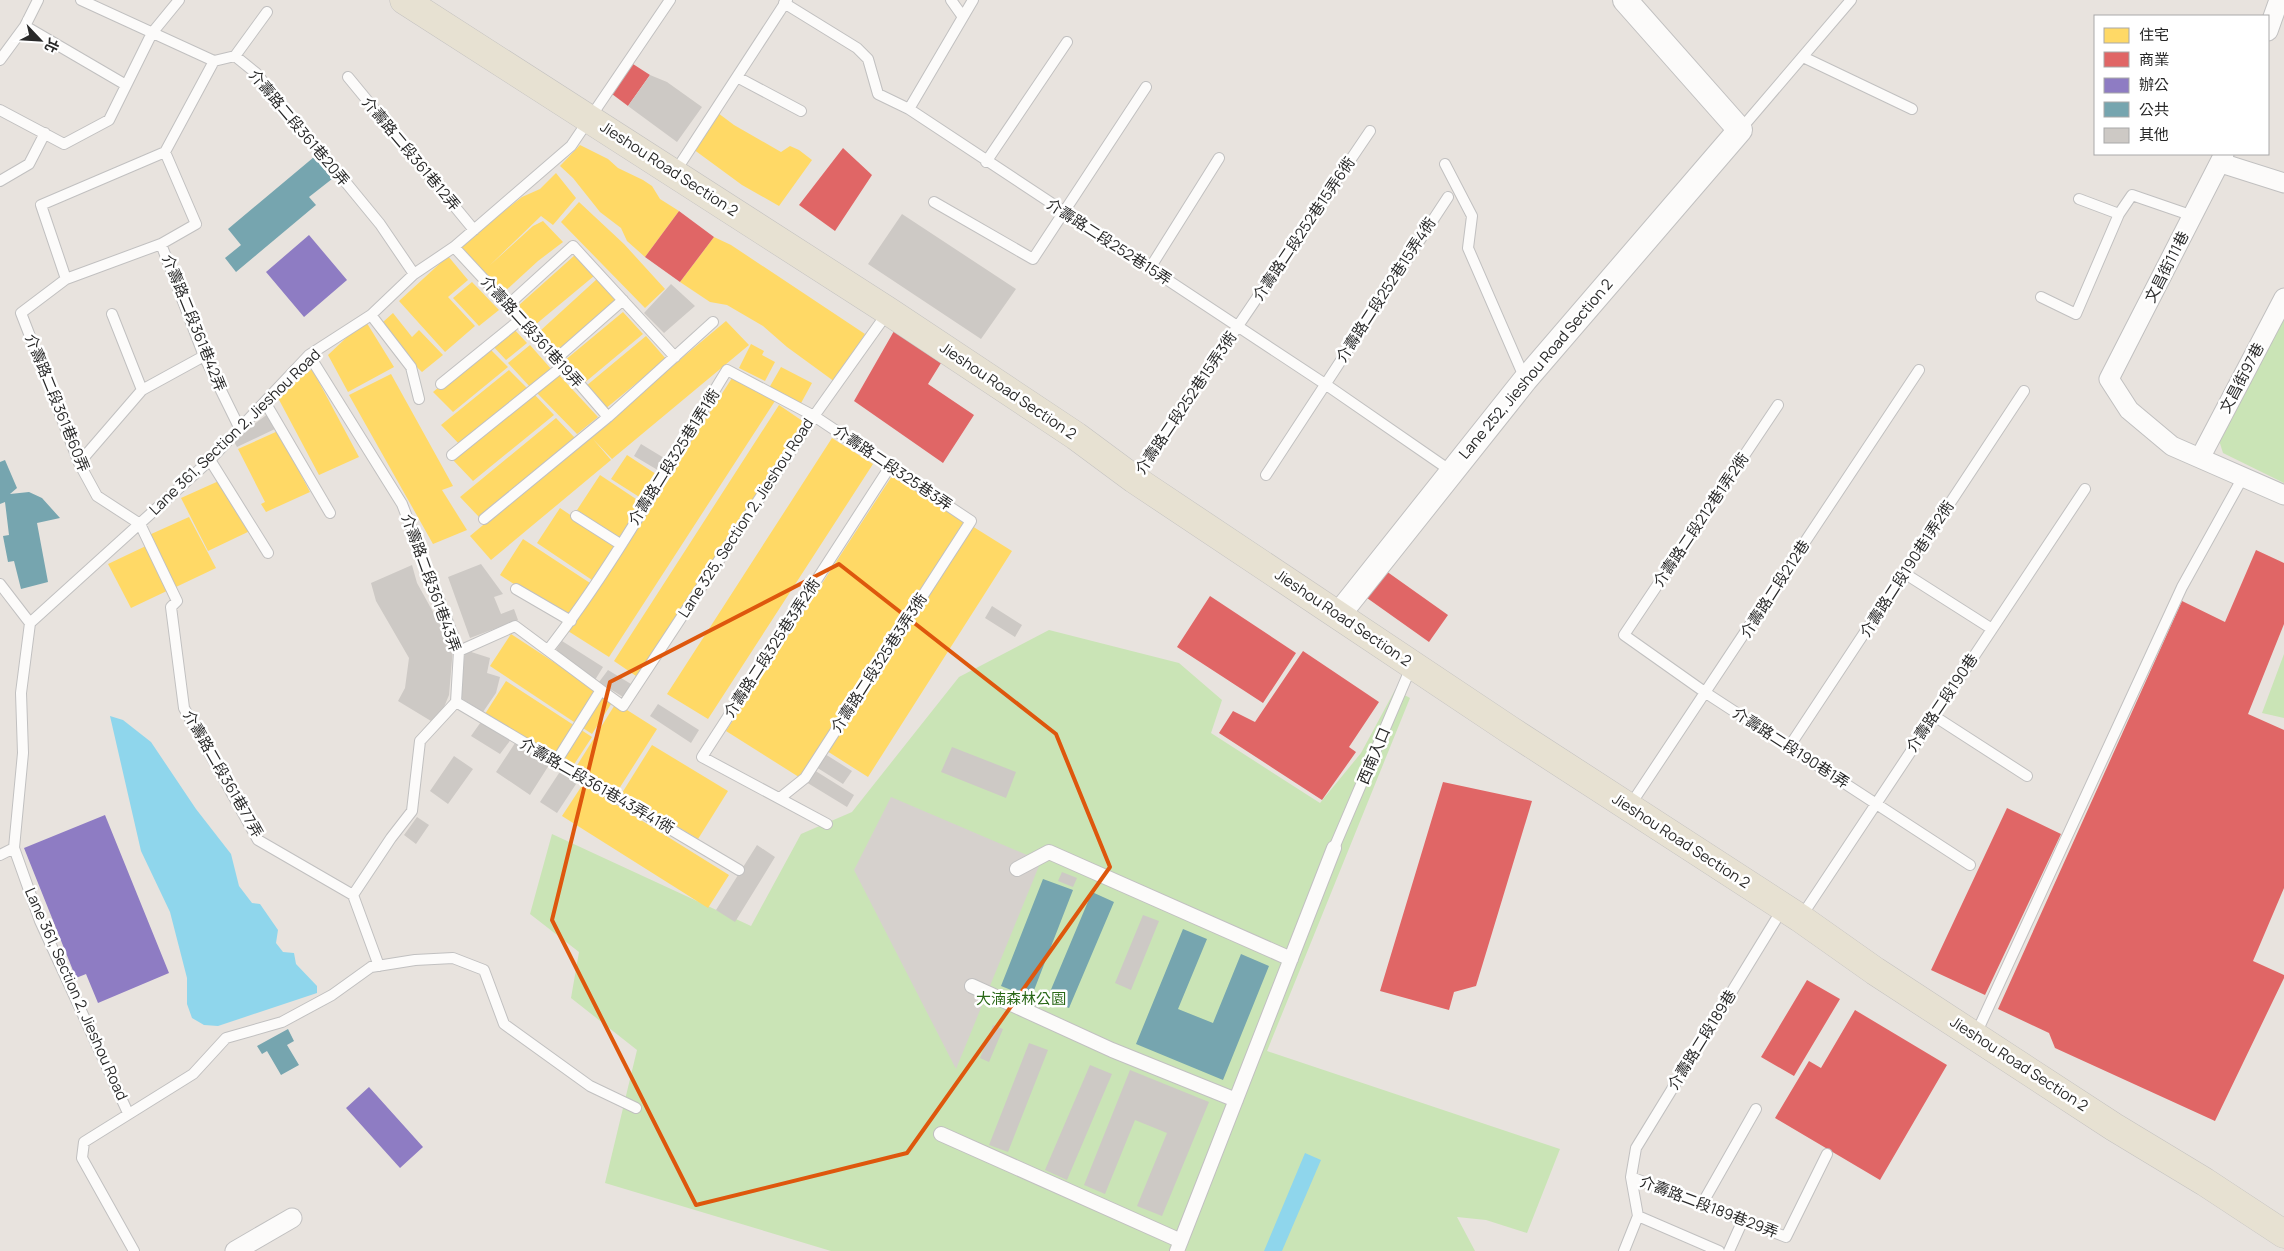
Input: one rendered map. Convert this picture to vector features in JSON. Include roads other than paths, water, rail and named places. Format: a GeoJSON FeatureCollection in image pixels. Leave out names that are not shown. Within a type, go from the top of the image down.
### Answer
{"type":"FeatureCollection","features":[{"type":"Feature","properties":{"kind":"main road","name":"Jieshou Road Section 2"},"geometry":{"type":"LineString","coordinates":[[404,0],[675,172],[888,311],[1076,436],[1134,479],[1629,807],[1792,912],[1876,971],[2114,1127],[2205,1182],[2284,1234]]}},
{"type":"Feature","properties":{"kind":"street"},"geometry":{"type":"LineString","coordinates":[[1625,0],[1740,130]]}},
{"type":"Feature","properties":{"kind":"street"},"geometry":{"type":"LineString","coordinates":[[2269,28],[2279,0]]}},
{"type":"Feature","properties":{"kind":"street","name":"Lane 252, Jieshou Road Section 2"},"geometry":{"type":"LineString","coordinates":[[1338,614],[1526,380],[1740,130]]}},
{"type":"Feature","properties":{"kind":"street"},"geometry":{"type":"LineString","coordinates":[[2223,158],[2284,183]]}},
{"type":"Feature","properties":{"kind":"street","name":"文昌街111巷"},"geometry":{"type":"LineString","coordinates":[[2200,458],[2172,446],[2129,410],[2109,379],[2223,158]]}},
{"type":"Feature","properties":{"kind":"street","name":"文昌街97巷"},"geometry":{"type":"LineString","coordinates":[[2200,458],[2284,298]]}},
{"type":"Feature","properties":{"kind":"street"},"geometry":{"type":"LineString","coordinates":[[2200,458],[2284,495]]}},
{"type":"Feature","properties":{"kind":"street"},"geometry":{"type":"LineString","coordinates":[[941,1134],[1179,1246],[1334,848]]}},
{"type":"Feature","properties":{"kind":"street"},"geometry":{"type":"LineString","coordinates":[[1017,869],[1049,852],[1291,959]]}},
{"type":"Feature","properties":{"kind":"street"},"geometry":{"type":"LineString","coordinates":[[972,986],[1112,1050],[1236,1100]]}},
{"type":"Feature","properties":{"kind":"street"},"geometry":{"type":"LineString","coordinates":[[234,1251],[292,1218]]}},
{"type":"Feature","properties":{"kind":"lane"},"geometry":{"type":"LineString","coordinates":[[0,60],[25,26],[38,0]]}},
{"type":"Feature","properties":{"kind":"lane"},"geometry":{"type":"LineString","coordinates":[[81,0],[214,61],[236,56],[267,12]]}},
{"type":"Feature","properties":{"kind":"lane"},"geometry":{"type":"LineString","coordinates":[[0,110],[64,144],[109,120],[152,33],[179,0]]}},
{"type":"Feature","properties":{"kind":"lane","name":"Lane 361, Section 2, Jieshou Road"},"geometry":{"type":"LineString","coordinates":[[128,1113],[40,921],[14,848],[23,753],[21,693],[30,622],[210,460],[309,355],[371,315],[414,274],[454,247],[570,146],[670,0]]}},
{"type":"Feature","properties":{"kind":"lane"},"geometry":{"type":"LineString","coordinates":[[950,0],[963,16]]}},
{"type":"Feature","properties":{"kind":"lane"},"geometry":{"type":"LineString","coordinates":[[909,110],[972,0]]}},
{"type":"Feature","properties":{"kind":"lane"},"geometry":{"type":"LineString","coordinates":[[1740,130],[1851,0]]}},
{"type":"Feature","properties":{"kind":"lane"},"geometry":{"type":"LineString","coordinates":[[675,172],[786,2]]}},
{"type":"Feature","properties":{"kind":"lane","name":"介壽路二段252巷15弄"},"geometry":{"type":"LineString","coordinates":[[786,2],[857,48],[868,59],[878,94],[909,110],[1150,268],[1325,384],[1451,471]]}},
{"type":"Feature","properties":{"kind":"lane"},"geometry":{"type":"LineString","coordinates":[[25,26],[126,85]]}},
{"type":"Feature","properties":{"kind":"lane"},"geometry":{"type":"LineString","coordinates":[[986,162],[1067,42]]}},
{"type":"Feature","properties":{"kind":"lane","name":"介壽路二段361巷20弄"},"geometry":{"type":"LineString","coordinates":[[236,56],[256,73],[374,217],[414,274]]}},
{"type":"Feature","properties":{"kind":"lane"},"geometry":{"type":"LineString","coordinates":[[1803,57],[1912,109]]}},
{"type":"Feature","properties":{"kind":"lane"},"geometry":{"type":"LineString","coordinates":[[66,279],[41,205],[165,152],[214,61]]}},
{"type":"Feature","properties":{"kind":"lane","name":"介壽路二段361巷12弄"},"geometry":{"type":"LineString","coordinates":[[348,77],[474,230]]}},
{"type":"Feature","properties":{"kind":"lane"},"geometry":{"type":"LineString","coordinates":[[737,77],[801,111]]}},
{"type":"Feature","properties":{"kind":"lane"},"geometry":{"type":"LineString","coordinates":[[934,202],[1033,259],[1146,88]]}},
{"type":"Feature","properties":{"kind":"lane","name":"介壽路二段252巷15弄6衖"},"geometry":{"type":"LineString","coordinates":[[1239,327],[1370,131]]}},
{"type":"Feature","properties":{"kind":"lane"},"geometry":{"type":"LineString","coordinates":[[0,181],[28,164],[45,133]]}},
{"type":"Feature","properties":{"kind":"lane","name":"介壽路二段361巷42弄"},"geometry":{"type":"LineString","coordinates":[[66,279],[162,244],[196,224],[165,152]]}},
{"type":"Feature","properties":{"kind":"lane"},"geometry":{"type":"LineString","coordinates":[[1150,268],[1219,158]]}},
{"type":"Feature","properties":{"kind":"lane"},"geometry":{"type":"LineString","coordinates":[[1445,164],[1472,216],[1468,248],[1526,380]]}},
{"type":"Feature","properties":{"kind":"lane"},"geometry":{"type":"LineString","coordinates":[[2041,298],[2076,314],[2119,214],[2132,195],[2193,216]]}},
{"type":"Feature","properties":{"kind":"lane","name":"介壽路二段252巷15弄4衖"},"geometry":{"type":"LineString","coordinates":[[1266,475],[1448,197]]}},
{"type":"Feature","properties":{"kind":"lane"},"geometry":{"type":"LineString","coordinates":[[2079,199],[2119,214]]}},
{"type":"Feature","properties":{"kind":"lane","name":"介壽路二段361巷42弄"},"geometry":{"type":"LineString","coordinates":[[162,244],[204,356],[240,429]]}},
{"type":"Feature","properties":{"kind":"lane"},"geometry":{"type":"LineString","coordinates":[[508,305],[573,246],[675,357]]}},
{"type":"Feature","properties":{"kind":"lane","name":"介壽路二段361巷19弄"},"geometry":{"type":"LineString","coordinates":[[454,247],[608,417]]}},
{"type":"Feature","properties":{"kind":"lane","name":"介壽路二段361巷60弄"},"geometry":{"type":"LineString","coordinates":[[66,279],[21,312],[79,463],[97,496],[140,524]]}},
{"type":"Feature","properties":{"kind":"lane"},"geometry":{"type":"LineString","coordinates":[[452,455],[560,362],[623,300]]}},
{"type":"Feature","properties":{"kind":"lane","name":"Lane 325, Section 2, Jieshou Road"},"geometry":{"type":"LineString","coordinates":[[601,690],[622,706],[814,416],[888,311]]}},
{"type":"Feature","properties":{"kind":"lane"},"geometry":{"type":"LineString","coordinates":[[112,314],[142,390]]}},
{"type":"Feature","properties":{"kind":"lane"},"geometry":{"type":"LineString","coordinates":[[371,315],[411,367],[419,399]]}},
{"type":"Feature","properties":{"kind":"lane"},"geometry":{"type":"LineString","coordinates":[[441,384],[521,319]]}},
{"type":"Feature","properties":{"kind":"lane"},"geometry":{"type":"LineString","coordinates":[[484,519],[608,417],[713,322]]}},
{"type":"Feature","properties":{"kind":"lane","name":"介壽路二段252巷15弄3衖"},"geometry":{"type":"LineString","coordinates":[[1134,479],[1239,327]]}},
{"type":"Feature","properties":{"kind":"lane","name":"介壽路二段361巷43弄"},"geometry":{"type":"LineString","coordinates":[[309,355],[402,504],[459,650],[456,702]]}},
{"type":"Feature","properties":{"kind":"lane"},"geometry":{"type":"LineString","coordinates":[[79,463],[142,390],[204,356]]}},
{"type":"Feature","properties":{"kind":"lane","name":"介壽路二段325巷3弄"},"geometry":{"type":"LineString","coordinates":[[727,370],[814,416],[971,521]]}},
{"type":"Feature","properties":{"kind":"lane","name":"介壽路二段325巷1弄1衖"},"geometry":{"type":"LineString","coordinates":[[548,650],[571,621],[727,370]]}},
{"type":"Feature","properties":{"kind":"lane","name":"介壽路二段212巷"},"geometry":{"type":"LineString","coordinates":[[1629,807],[1919,370]]}},
{"type":"Feature","properties":{"kind":"lane","name":"介壽路二段190巷1弄2衖"},"geometry":{"type":"LineString","coordinates":[[1790,747],[2024,391]]}},
{"type":"Feature","properties":{"kind":"lane"},"geometry":{"type":"LineString","coordinates":[[265,402],[330,512]]}},
{"type":"Feature","properties":{"kind":"lane","name":"介壽路二段212巷1弄2衖"},"geometry":{"type":"LineString","coordinates":[[1624,635],[1778,405]]}},
{"type":"Feature","properties":{"kind":"lane"},"geometry":{"type":"LineString","coordinates":[[210,460],[268,553]]}},
{"type":"Feature","properties":{"kind":"lane","name":"介壽路二段325巷3弄2衖"},"geometry":{"type":"LineString","coordinates":[[780,798],[702,758],[891,466]]}},
{"type":"Feature","properties":{"kind":"lane"},"geometry":{"type":"LineString","coordinates":[[1976,1035],[2182,587],[2243,477]]}},
{"type":"Feature","properties":{"kind":"lane","name":"介壽路二段190巷"},"geometry":{"type":"LineString","coordinates":[[1792,912],[1876,803],[2084,489]]}},
{"type":"Feature","properties":{"kind":"lane"},"geometry":{"type":"LineString","coordinates":[[576,516],[620,544]]}},
{"type":"Feature","properties":{"kind":"lane","name":"介壽路二段325巷3弄3衖"},"geometry":{"type":"LineString","coordinates":[[780,798],[805,778],[971,521]]}},
{"type":"Feature","properties":{"kind":"lane","name":"介壽路二段361巷77弄"},"geometry":{"type":"LineString","coordinates":[[140,524],[178,601],[171,607],[184,708],[258,840],[353,895]]}},
{"type":"Feature","properties":{"kind":"lane"},"geometry":{"type":"LineString","coordinates":[[1904,574],[1992,629]]}},
{"type":"Feature","properties":{"kind":"lane"},"geometry":{"type":"LineString","coordinates":[[0,584],[30,622]]}},
{"type":"Feature","properties":{"kind":"lane"},"geometry":{"type":"LineString","coordinates":[[516,589],[571,621]]}},
{"type":"Feature","properties":{"kind":"lane"},"geometry":{"type":"LineString","coordinates":[[459,650],[515,626],[601,690],[556,762]]}},
{"type":"Feature","properties":{"kind":"lane","name":"介壽路二段190巷1弄"},"geometry":{"type":"LineString","coordinates":[[1624,635],[1706,693],[1970,865]]}},
{"type":"Feature","properties":{"kind":"lane","name":"西南入口"},"geometry":{"type":"LineString","coordinates":[[1334,848],[1413,664]]}},
{"type":"Feature","properties":{"kind":"lane"},"geometry":{"type":"LineString","coordinates":[[379,966],[353,895],[391,838],[412,812],[420,741],[456,702]]}},
{"type":"Feature","properties":{"kind":"lane","name":"介壽路二段361巷43弄41衖"},"geometry":{"type":"LineString","coordinates":[[456,702],[738,870]]}},
{"type":"Feature","properties":{"kind":"lane"},"geometry":{"type":"LineString","coordinates":[[1934,716],[2027,776]]}},
{"type":"Feature","properties":{"kind":"lane"},"geometry":{"type":"LineString","coordinates":[[780,798],[827,824]]}},
{"type":"Feature","properties":{"kind":"lane"},"geometry":{"type":"LineString","coordinates":[[0,855],[14,848]]}},
{"type":"Feature","properties":{"kind":"lane","name":"介壽路二段189巷"},"geometry":{"type":"LineString","coordinates":[[1638,1216],[1631,1177],[1636,1148],[1792,912]]}},
{"type":"Feature","properties":{"kind":"lane"},"geometry":{"type":"LineString","coordinates":[[134,1251],[82,1158],[84,1142],[193,1074],[226,1038],[282,1022],[332,995],[371,967],[415,960],[452,958],[484,970],[504,1024],[590,1086],[636,1108]]}},
{"type":"Feature","properties":{"kind":"lane"},"geometry":{"type":"LineString","coordinates":[[1702,1204],[1756,1109]]}},
{"type":"Feature","properties":{"kind":"lane","name":"介壽路二段189巷29弄"},"geometry":{"type":"LineString","coordinates":[[1631,1177],[1786,1237],[1827,1154]]}},
{"type":"Feature","properties":{"kind":"lane"},"geometry":{"type":"LineString","coordinates":[[1624,1251],[1638,1216],[1718,1251]]}},
{"type":"Feature","properties":{"kind":"lane"},"geometry":{"type":"LineString","coordinates":[[1729,1251],[1743,1220]]}},
{"type":"Feature","properties":{"kind":"water"},"geometry":{"type":"Polygon","coordinates":[[[110,716],[123,720],[151,742],[196,809],[231,854],[239,886],[252,903],[260,904],[278,930],[276,943],[283,952],[294,953],[296,964],[317,986],[317,993],[218,1026],[204,1025],[192,1018],[187,1004],[187,978],[170,912],[141,851],[110,716]]]}},
{"type":"Feature","properties":{"kind":"water"},"geometry":{"type":"Polygon","coordinates":[[[1305,1153],[1321,1160],[1282,1251],[1264,1251],[1305,1153]]]}},
{"type":"Feature","properties":{"kind":"park label","name":"大湳森林公園"},"geometry":{"type":"Point","coordinates":[1021,999]}}]}
